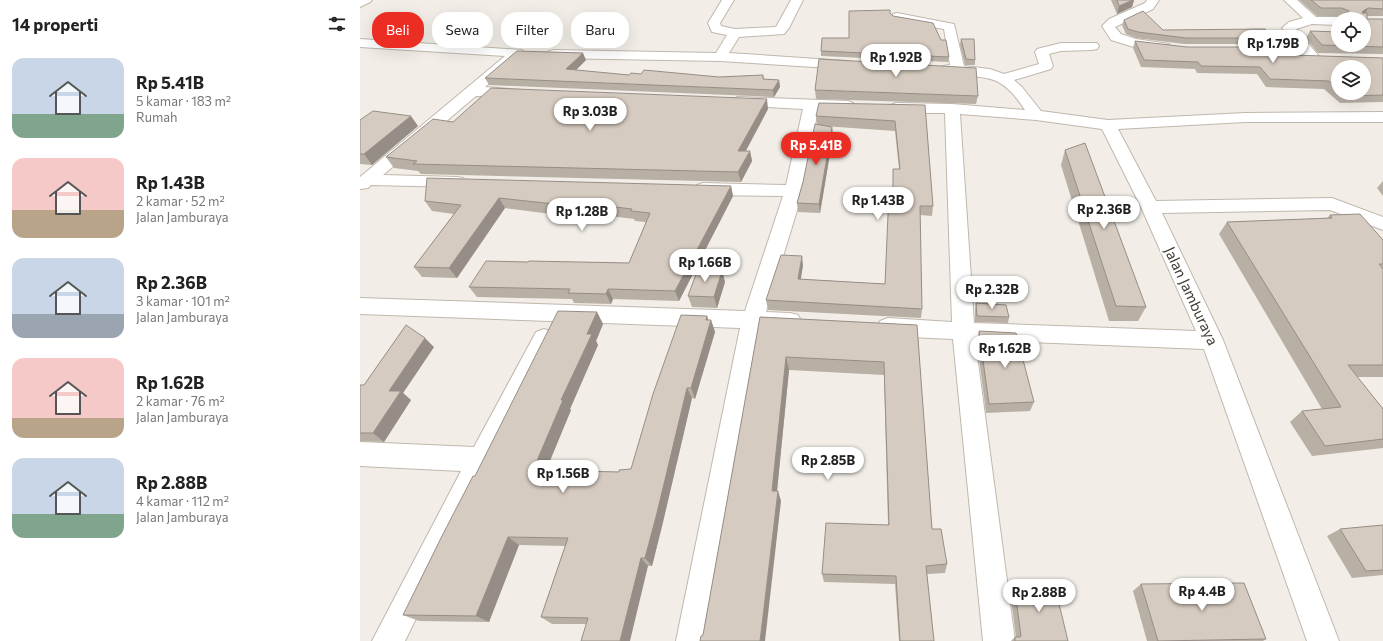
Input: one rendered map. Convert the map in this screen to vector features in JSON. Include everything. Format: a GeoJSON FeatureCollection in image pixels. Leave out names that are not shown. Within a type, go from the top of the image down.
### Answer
{"type":"FeatureCollection","features":[{"type":"Feature","properties":{"kind":"street"},"geometry":{"type":"LineString","coordinates":[[360,3],[366,0]]}},
{"type":"Feature","properties":{"kind":"street"},"geometry":{"type":"LineString","coordinates":[[728,0],[714,23],[714,27],[716,29],[735,33],[779,31],[783,28],[797,0]]}},
{"type":"Feature","properties":{"kind":"street"},"geometry":{"type":"LineString","coordinates":[[1153,0],[1149,6],[1113,22],[1108,26],[1116,37],[1134,43],[1177,48]]}},
{"type":"Feature","properties":{"kind":"street"},"geometry":{"type":"LineString","coordinates":[[1290,0],[1314,20]]}},
{"type":"Feature","properties":{"kind":"street"},"geometry":{"type":"LineString","coordinates":[[897,17],[950,27],[958,70]]}},
{"type":"Feature","properties":{"kind":"street"},"geometry":{"type":"LineString","coordinates":[[1313,58],[1288,28],[1314,20],[1331,20]]}},
{"type":"Feature","properties":{"kind":"street"},"geometry":{"type":"LineString","coordinates":[[720,57],[735,33]]}},
{"type":"Feature","properties":{"kind":"street"},"geometry":{"type":"LineString","coordinates":[[360,43],[517,53],[720,57],[862,65]]}},
{"type":"Feature","properties":{"kind":"street"},"geometry":{"type":"LineString","coordinates":[[1004,78],[1038,70],[1046,66],[1042,52],[1061,48],[1092,46]]}},
{"type":"Feature","properties":{"kind":"street"},"geometry":{"type":"LineString","coordinates":[[364,183],[517,53]]}},
{"type":"Feature","properties":{"kind":"street"},"geometry":{"type":"LineString","coordinates":[[1274,56],[1329,59]]}},
{"type":"Feature","properties":{"kind":"street"},"geometry":{"type":"LineString","coordinates":[[936,68],[981,71],[1004,78],[1013,85],[1026,100],[1036,115]]}},
{"type":"Feature","properties":{"kind":"street"},"geometry":{"type":"LineString","coordinates":[[473,91],[536,94]]}},
{"type":"Feature","properties":{"kind":"street"},"geometry":{"type":"LineString","coordinates":[[717,101],[952,109],[1036,115],[1108,125],[1233,117],[1383,117]]}},
{"type":"Feature","properties":{"kind":"street"},"geometry":{"type":"LineString","coordinates":[[692,641],[753,319],[794,192],[811,105]]}},
{"type":"Feature","properties":{"kind":"street"},"geometry":{"type":"LineString","coordinates":[[952,109],[963,331],[999,641]]}},
{"type":"Feature","properties":{"kind":"street","name":"Jalan Jamburaya"},"geometry":{"type":"LineString","coordinates":[[1108,125],[1153,214],[1212,340],[1323,641]]}},
{"type":"Feature","properties":{"kind":"street"},"geometry":{"type":"LineString","coordinates":[[364,183],[471,182]]}},
{"type":"Feature","properties":{"kind":"street"},"geometry":{"type":"LineString","coordinates":[[684,188],[794,192]]}},
{"type":"Feature","properties":{"kind":"street"},"geometry":{"type":"LineString","coordinates":[[1153,214],[1318,214],[1341,212],[1344,209],[1383,224]]}},
{"type":"Feature","properties":{"kind":"street"},"geometry":{"type":"LineString","coordinates":[[360,306],[808,322]]}},
{"type":"Feature","properties":{"kind":"street"},"geometry":{"type":"LineString","coordinates":[[388,641],[558,312]]}},
{"type":"Feature","properties":{"kind":"street"},"geometry":{"type":"LineString","coordinates":[[870,326],[1212,340]]}},
{"type":"Feature","properties":{"kind":"street"},"geometry":{"type":"LineString","coordinates":[[360,454],[482,460]]}},
{"type":"Feature","properties":{"kind":"building"},"geometry":{"type":"Polygon","coordinates":[[[1117,0],[1133,0],[1119,6],[1117,0]]]}},
{"type":"Feature","properties":{"kind":"building"},"geometry":{"type":"Polygon","coordinates":[[[1311,0],[1383,0],[1383,9],[1368,8],[1362,12],[1348,12],[1342,8],[1321,8],[1311,0]]]}},
{"type":"Feature","properties":{"kind":"building"},"geometry":{"type":"Polygon","coordinates":[[[890,10],[890,13],[893,16],[933,23],[941,40],[946,40],[949,57],[821,51],[822,38],[849,38],[849,11],[890,10]]]}},
{"type":"Feature","properties":{"kind":"building"},"geometry":{"type":"Polygon","coordinates":[[[1143,11],[1163,30],[1265,29],[1267,32],[1290,33],[1302,47],[1263,45],[1244,38],[1186,38],[1138,32],[1128,29],[1124,20],[1143,11]]]}},
{"type":"Feature","properties":{"kind":"building"},"geometry":{"type":"Polygon","coordinates":[[[1371,19],[1383,19],[1383,47],[1371,47],[1371,19]]]}},
{"type":"Feature","properties":{"kind":"building"},"geometry":{"type":"Polygon","coordinates":[[[1310,31],[1331,32],[1331,45],[1322,45],[1310,31]]]}},
{"type":"Feature","properties":{"kind":"building"},"geometry":{"type":"Polygon","coordinates":[[[961,39],[974,39],[975,60],[966,59],[961,39]]]}},
{"type":"Feature","properties":{"kind":"building"},"geometry":{"type":"Polygon","coordinates":[[[1135,41],[1187,47],[1242,47],[1262,54],[1383,58],[1383,95],[1371,95],[1371,60],[1331,60],[1331,83],[1329,81],[1270,79],[1260,67],[1201,66],[1198,62],[1144,60],[1135,41]]]}},
{"type":"Feature","properties":{"kind":"building"},"geometry":{"type":"Polygon","coordinates":[[[517,51],[583,53],[566,69],[629,75],[631,73],[641,74],[644,70],[719,77],[763,75],[763,79],[779,80],[773,90],[485,78],[517,51]]]}},
{"type":"Feature","properties":{"kind":"building"},"geometry":{"type":"Polygon","coordinates":[[[819,59],[976,68],[978,96],[815,90],[819,59]]]}},
{"type":"Feature","properties":{"kind":"building"},"geometry":{"type":"Polygon","coordinates":[[[491,88],[767,99],[738,151],[750,151],[738,172],[413,164],[417,161],[386,157],[433,119],[453,122],[491,88]]]}},
{"type":"Feature","properties":{"kind":"building"},"geometry":{"type":"Polygon","coordinates":[[[819,103],[925,105],[933,206],[920,206],[922,309],[766,300],[781,255],[802,256],[798,279],[885,284],[889,192],[893,192],[893,169],[900,169],[895,121],[816,116],[819,103]]]}},
{"type":"Feature","properties":{"kind":"building"},"geometry":{"type":"Polygon","coordinates":[[[373,111],[411,116],[364,154],[360,154],[360,120],[373,111]]]}},
{"type":"Feature","properties":{"kind":"building"},"geometry":{"type":"Polygon","coordinates":[[[815,124],[832,127],[819,204],[797,203],[803,182],[815,124]]]}},
{"type":"Feature","properties":{"kind":"building"},"geometry":{"type":"Polygon","coordinates":[[[1085,143],[1146,307],[1116,306],[1065,150],[1085,143]]]}},
{"type":"Feature","properties":{"kind":"building"},"geometry":{"type":"Polygon","coordinates":[[[427,178],[731,186],[675,291],[608,289],[606,294],[568,293],[570,289],[469,287],[486,261],[629,263],[650,213],[631,211],[632,209],[557,200],[554,204],[499,198],[449,268],[414,267],[461,205],[425,201],[427,178]]]}},
{"type":"Feature","properties":{"kind":"building"},"geometry":{"type":"Polygon","coordinates":[[[1360,214],[1383,240],[1383,264],[1379,264],[1383,269],[1383,365],[1348,365],[1383,409],[1383,439],[1325,446],[1302,411],[1341,407],[1227,222],[1332,218],[1330,215],[1360,214]]]}},
{"type":"Feature","properties":{"kind":"building"},"geometry":{"type":"Polygon","coordinates":[[[698,269],[722,271],[714,297],[688,296],[698,269]]]}},
{"type":"Feature","properties":{"kind":"building"},"geometry":{"type":"Polygon","coordinates":[[[976,303],[1006,305],[1009,317],[977,316],[976,303]]]}},
{"type":"Feature","properties":{"kind":"building"},"geometry":{"type":"Polygon","coordinates":[[[558,311],[597,312],[587,334],[592,334],[561,400],[563,400],[533,470],[619,472],[619,470],[631,469],[653,394],[681,315],[707,316],[706,320],[711,320],[691,388],[687,388],[657,513],[645,558],[641,558],[620,641],[581,641],[588,618],[541,617],[568,538],[508,537],[476,616],[403,615],[442,536],[473,476],[475,476],[558,311]]]}},
{"type":"Feature","properties":{"kind":"building"},"geometry":{"type":"Polygon","coordinates":[[[760,317],[917,325],[932,529],[941,529],[947,564],[926,566],[934,641],[900,641],[896,576],[822,574],[826,523],[889,525],[884,362],[786,357],[772,491],[778,491],[760,641],[700,641],[701,636],[703,635],[760,317]]]}},
{"type":"Feature","properties":{"kind":"building"},"geometry":{"type":"Polygon","coordinates":[[[406,325],[425,338],[389,391],[401,391],[373,433],[360,433],[360,385],[364,385],[406,325]]]}},
{"type":"Feature","properties":{"kind":"building"},"geometry":{"type":"Polygon","coordinates":[[[979,331],[1016,333],[1034,402],[989,404],[979,331]]]}},
{"type":"Feature","properties":{"kind":"building"},"geometry":{"type":"Polygon","coordinates":[[[1383,525],[1383,570],[1366,571],[1340,529],[1383,525]]]}},
{"type":"Feature","properties":{"kind":"building"},"geometry":{"type":"Polygon","coordinates":[[[1054,583],[1068,641],[1015,641],[1015,637],[1021,636],[1014,584],[1054,583]]]}},
{"type":"Feature","properties":{"kind":"building"},"geometry":{"type":"Polygon","coordinates":[[[1244,583],[1266,639],[1158,641],[1141,584],[1244,583]]]}}]}
